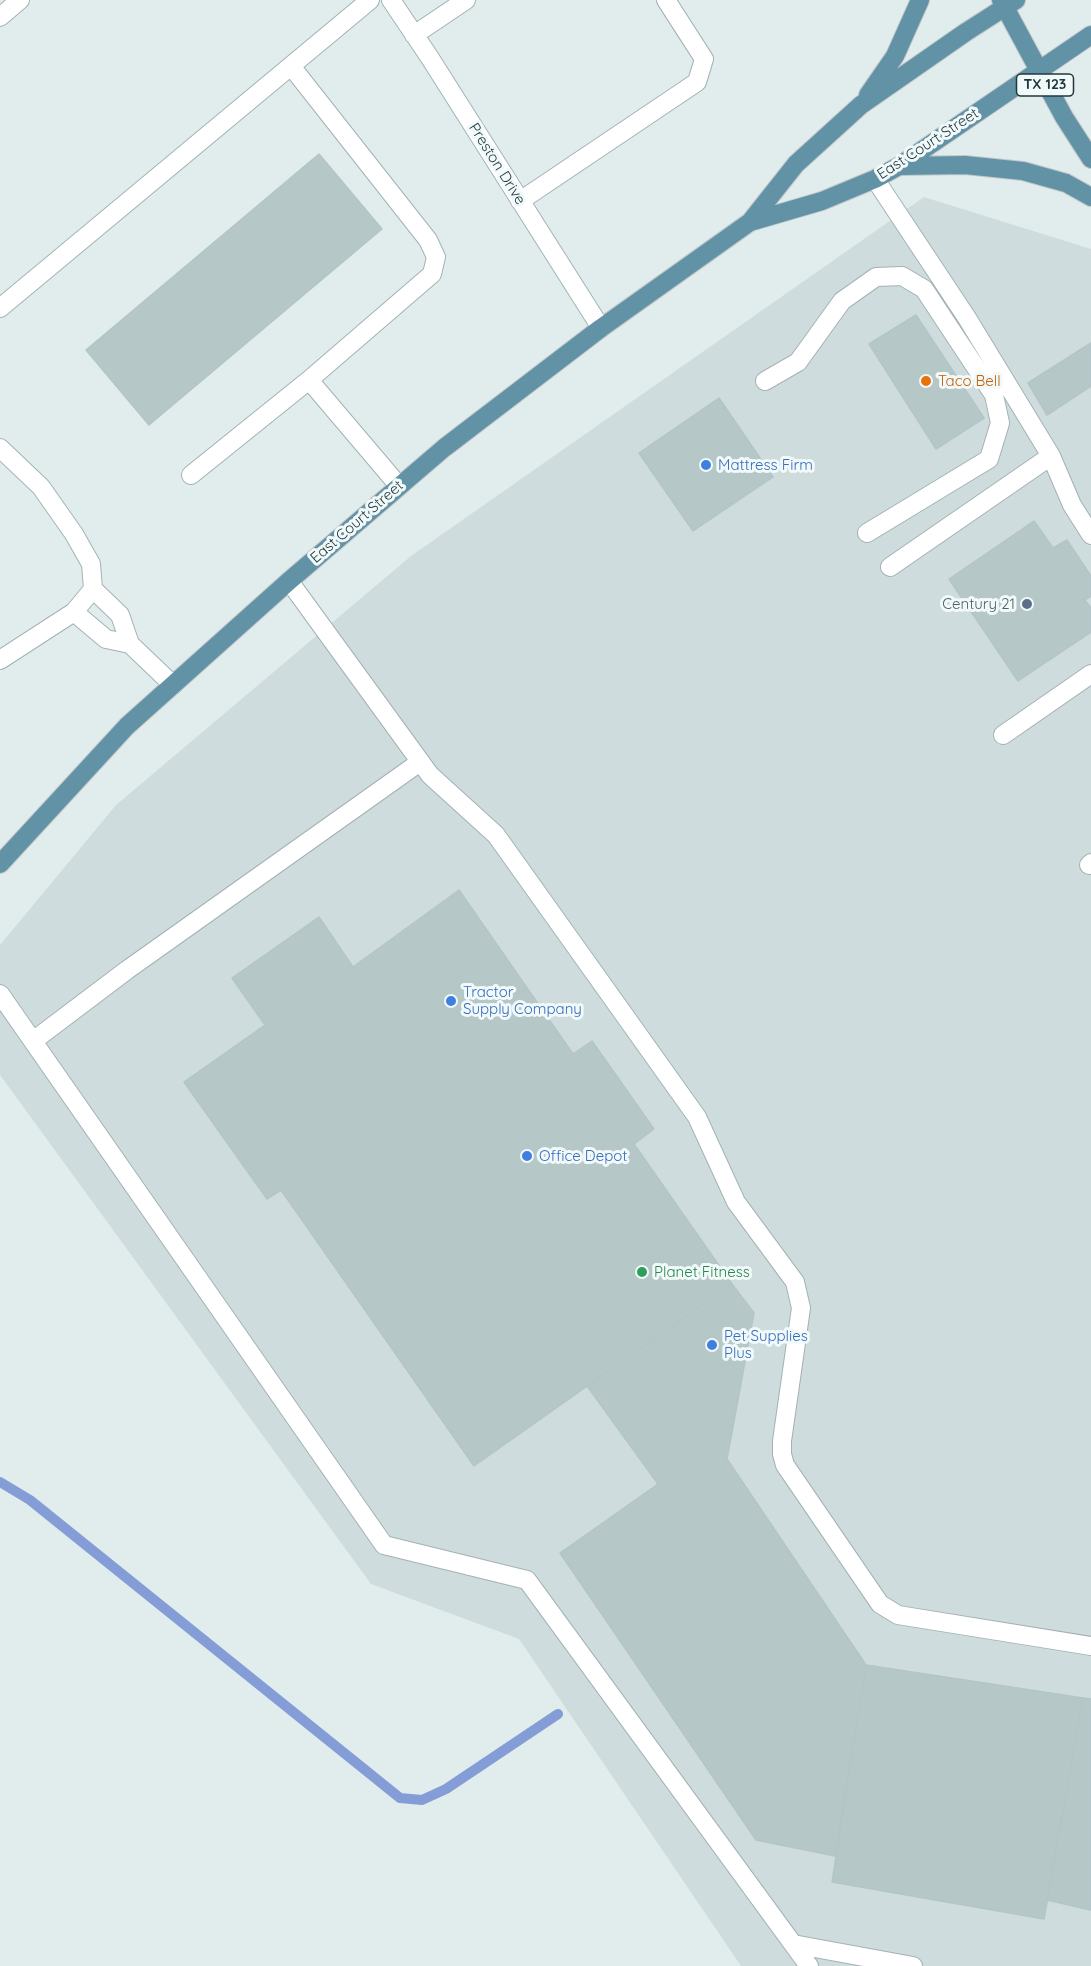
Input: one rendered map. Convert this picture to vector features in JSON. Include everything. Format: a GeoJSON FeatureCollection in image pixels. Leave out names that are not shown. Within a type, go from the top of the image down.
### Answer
{"type":"FeatureCollection","features":[{"type":"Feature","properties":{"kind":"main road"},"geometry":{"type":"LineString","coordinates":[[861,105],[895,56],[920,0]]}},
{"type":"Feature","properties":{"kind":"main road","name":"East Court Street"},"geometry":{"type":"LineString","coordinates":[[0,864],[127,726],[289,581],[444,447],[601,328],[750,222],[796,164],[861,105],[1007,2]]}},
{"type":"Feature","properties":{"kind":"main road","name":"TX 123"},"geometry":{"type":"LineString","coordinates":[[1007,2],[1038,71],[1091,159]]}},
{"type":"Feature","properties":{"kind":"main road","name":"East Court Street"},"geometry":{"type":"LineString","coordinates":[[750,222],[822,201],[875,179],[899,166],[1091,35]]}},
{"type":"Feature","properties":{"kind":"main road"},"geometry":{"type":"LineString","coordinates":[[899,166],[965,165],[1023,171],[1066,183],[1091,197]]}},
{"type":"Feature","properties":{"kind":"street"},"geometry":{"type":"LineString","coordinates":[[0,17],[20,0]]}},
{"type":"Feature","properties":{"kind":"street"},"geometry":{"type":"LineString","coordinates":[[0,308],[370,0]]}},
{"type":"Feature","properties":{"kind":"street","name":"Preston Drive"},"geometry":{"type":"LineString","coordinates":[[391,0],[601,328]]}},
{"type":"Feature","properties":{"kind":"street"},"geometry":{"type":"LineString","coordinates":[[414,35],[466,0]]}},
{"type":"Feature","properties":{"kind":"street"},"geometry":{"type":"LineString","coordinates":[[520,201],[698,82],[704,58],[666,0]]}},
{"type":"Feature","properties":{"kind":"street"},"geometry":{"type":"LineString","coordinates":[[191,475],[309,380],[432,274],[436,257],[428,240],[291,66]]}},
{"type":"Feature","properties":{"kind":"street"},"geometry":{"type":"LineString","coordinates":[[875,179],[968,318],[1051,456],[1072,505],[1091,535]]}},
{"type":"Feature","properties":{"kind":"street"},"geometry":{"type":"LineString","coordinates":[[765,381],[798,362],[842,301],[876,277],[902,276],[924,289],[994,395],[1000,423],[989,459],[867,533]]}},
{"type":"Feature","properties":{"kind":"street"},"geometry":{"type":"LineString","coordinates":[[309,380],[399,486]]}},
{"type":"Feature","properties":{"kind":"street"},"geometry":{"type":"LineString","coordinates":[[0,448],[41,487],[74,534],[91,564],[93,589],[120,615],[130,644],[173,685]]}},
{"type":"Feature","properties":{"kind":"street"},"geometry":{"type":"LineString","coordinates":[[890,567],[1051,456]]}},
{"type":"Feature","properties":{"kind":"street"},"geometry":{"type":"LineString","coordinates":[[289,581],[430,775],[502,844],[697,1117],[736,1202],[795,1282],[801,1308],[782,1454],[785,1465],[880,1604],[898,1615],[1091,1646]]}},
{"type":"Feature","properties":{"kind":"street"},"geometry":{"type":"LineString","coordinates":[[0,660],[74,612],[93,589]]}},
{"type":"Feature","properties":{"kind":"street"},"geometry":{"type":"LineString","coordinates":[[74,612],[106,639],[130,644]]}},
{"type":"Feature","properties":{"kind":"street"},"geometry":{"type":"LineString","coordinates":[[1003,735],[1091,674]]}},
{"type":"Feature","properties":{"kind":"street"},"geometry":{"type":"LineString","coordinates":[[33,1041],[127,970],[420,762]]}},
{"type":"Feature","properties":{"kind":"street"},"geometry":{"type":"LineString","coordinates":[[0,994],[384,1545],[527,1580],[809,1966]]}},
{"type":"Feature","properties":{"kind":"street"},"geometry":{"type":"LineString","coordinates":[[793,1944],[913,1966]]}},
{"type":"Feature","properties":{"kind":"shaded area"},"geometry":{"type":"Polygon","coordinates":[[[924,197],[1091,249],[1091,1966],[741,1966],[519,1639],[371,1584],[0,1075],[0,945],[116,805],[411,556],[924,197]]]}},
{"type":"Feature","properties":{"kind":"building"},"geometry":{"type":"Polygon","coordinates":[[[319,154],[382,229],[149,425],[86,350],[319,154]]]}},
{"type":"Feature","properties":{"kind":"building","name":"Taco Bell"},"geometry":{"type":"Polygon","coordinates":[[[916,315],[984,418],[936,449],[869,344],[916,315]]]}},
{"type":"Feature","properties":{"kind":"building"},"geometry":{"type":"Polygon","coordinates":[[[1091,343],[1091,386],[1047,415],[1028,383],[1091,343]]]}},
{"type":"Feature","properties":{"kind":"building","name":"Mattress Firm"},"geometry":{"type":"Polygon","coordinates":[[[719,398],[773,477],[693,531],[639,453],[719,398]]]}},
{"type":"Feature","properties":{"kind":"building","name":"Century 21"},"geometry":{"type":"Polygon","coordinates":[[[1034,521],[1053,548],[1067,540],[1091,576],[1091,596],[1085,600],[1091,608],[1091,632],[1018,681],[949,579],[1034,521]]]}},
{"type":"Feature","properties":{"kind":"building"},"geometry":{"type":"Polygon","coordinates":[[[459,890],[573,1054],[592,1041],[654,1129],[634,1144],[732,1284],[474,1466],[281,1190],[267,1199],[184,1082],[265,1025],[232,978],[319,917],[353,967],[459,890]]]}},
{"type":"Feature","properties":{"kind":"building"},"geometry":{"type":"Polygon","coordinates":[[[732,1284],[754,1313],[727,1459],[866,1665],[835,1856],[756,1840],[560,1553],[658,1484],[587,1386],[732,1284]]]}},
{"type":"Feature","properties":{"kind":"building"},"geometry":{"type":"Polygon","coordinates":[[[866,1665],[1083,1698],[1044,1919],[832,1882],[866,1665]]]}},
{"type":"Feature","properties":{"kind":"building"},"geometry":{"type":"Polygon","coordinates":[[[1083,1698],[1091,1699],[1091,1910],[1047,1900],[1083,1698]]]}},
{"type":"Feature","properties":{"kind":"waterway"},"geometry":{"type":"LineString","coordinates":[[0,1482],[30,1500],[400,1798],[422,1800],[446,1789],[558,1714]]}},
{"type":"Feature","properties":{"kind":"place","name":"Taco Bell"},"geometry":{"type":"Point","coordinates":[926,381]}},
{"type":"Feature","properties":{"kind":"place","name":"Mattress Firm"},"geometry":{"type":"Point","coordinates":[706,465]}},
{"type":"Feature","properties":{"kind":"place","name":"Century 21"},"geometry":{"type":"Point","coordinates":[1027,604]}},
{"type":"Feature","properties":{"kind":"place","name":"Tractor Supply Company"},"geometry":{"type":"Point","coordinates":[451,1001]}},
{"type":"Feature","properties":{"kind":"place","name":"Office Depot"},"geometry":{"type":"Point","coordinates":[527,1156]}},
{"type":"Feature","properties":{"kind":"place","name":"Planet Fitness"},"geometry":{"type":"Point","coordinates":[642,1272]}},
{"type":"Feature","properties":{"kind":"place","name":"Pet Supplies Plus"},"geometry":{"type":"Point","coordinates":[712,1345]}}]}
